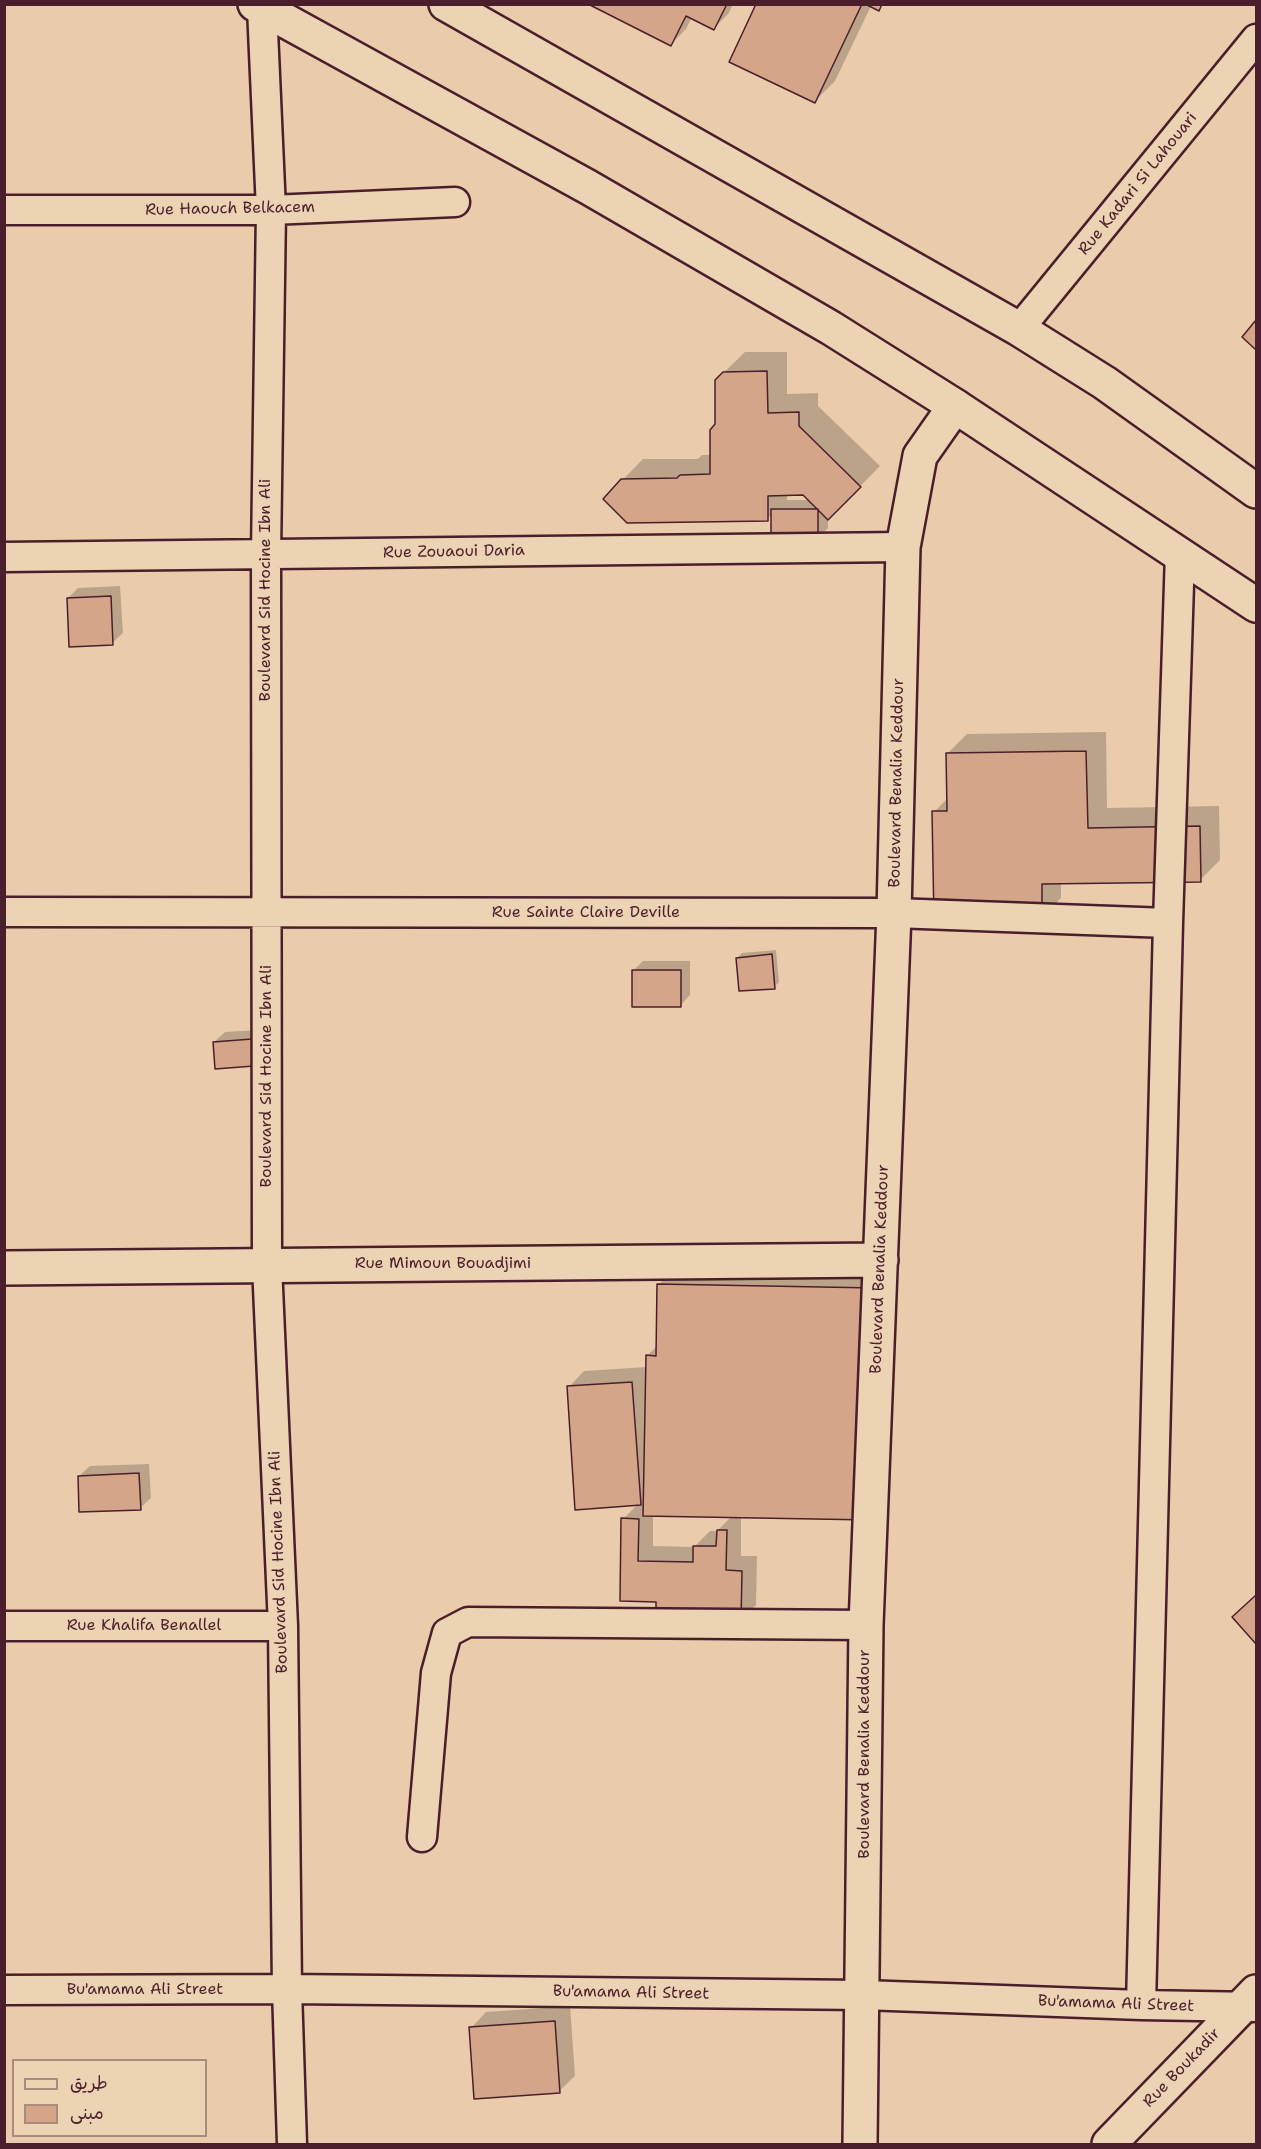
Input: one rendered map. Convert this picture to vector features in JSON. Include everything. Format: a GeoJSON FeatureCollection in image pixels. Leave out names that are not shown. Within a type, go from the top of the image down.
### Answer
{"type":"FeatureCollection","features":[{"type":"Feature","properties":{"kind":"street"},"geometry":{"type":"LineString","coordinates":[[447,4],[1019,329],[1105,383],[1257,491]]}},
{"type":"Feature","properties":{"kind":"street"},"geometry":{"type":"LineString","coordinates":[[259,6],[588,187],[831,328],[956,406],[1257,605]]}},
{"type":"Feature","properties":{"kind":"street","name":"Boulevard Sid Hocine Ibn Ali"},"geometry":{"type":"LineString","coordinates":[[259,6],[271,210],[266,554],[267,1265],[283,1626],[287,1989],[292,2145]]}},
{"type":"Feature","properties":{"kind":"street","name":"Rue Kadari Si Lahouari"},"geometry":{"type":"LineString","coordinates":[[1019,329],[1257,39]]}},
{"type":"Feature","properties":{"kind":"street","name":"Rue Haouch Belkacem"},"geometry":{"type":"LineString","coordinates":[[4,210],[271,210],[455,202]]}},
{"type":"Feature","properties":{"kind":"street","name":"Boulevard Benalia Keddour"},"geometry":{"type":"LineString","coordinates":[[860,2145],[866,1625],[894,913],[903,547],[920,456],[956,406]]}},
{"type":"Feature","properties":{"kind":"street","name":"Rue Zouaoui Daria"},"geometry":{"type":"LineString","coordinates":[[4,556],[903,547]]}},
{"type":"Feature","properties":{"kind":"street"},"geometry":{"type":"LineString","coordinates":[[1141,2006],[1168,923],[1180,553]]}},
{"type":"Feature","properties":{"kind":"street","name":"Rue Sainte Claire Deville"},"geometry":{"type":"LineString","coordinates":[[4,912],[894,913],[1168,923]]}},
{"type":"Feature","properties":{"kind":"street","name":"Rue Mimoun Bouadjimi"},"geometry":{"type":"LineString","coordinates":[[4,1268],[881,1260]]}},
{"type":"Feature","properties":{"kind":"street"},"geometry":{"type":"LineString","coordinates":[[422,1837],[436,1673],[447,1633],[468,1622],[866,1625]]}},
{"type":"Feature","properties":{"kind":"street","name":"Rue Khalifa Benallel"},"geometry":{"type":"LineString","coordinates":[[4,1626],[283,1626]]}},
{"type":"Feature","properties":{"kind":"street","name":"Bu'amama Ali Street"},"geometry":{"type":"LineString","coordinates":[[4,1990],[287,1989],[863,1995],[1141,2006],[1252,2001]]}},
{"type":"Feature","properties":{"kind":"street","name":"Rue Boukadir"},"geometry":{"type":"LineString","coordinates":[[1109,2145],[1252,2001]]}},
{"type":"Feature","properties":{"kind":"building"},"geometry":{"type":"Polygon","coordinates":[[[588,4],[727,4],[714,30],[686,16],[671,46],[588,4]]]}},
{"type":"Feature","properties":{"kind":"building"},"geometry":{"type":"Polygon","coordinates":[[[756,4],[862,4],[815,103],[729,62],[756,4]]]}},
{"type":"Feature","properties":{"kind":"building"},"geometry":{"type":"Polygon","coordinates":[[[865,4],[882,4],[879,11],[865,4]]]}},
{"type":"Feature","properties":{"kind":"building"},"geometry":{"type":"Polygon","coordinates":[[[1256,320],[1256,350],[1242,337],[1256,320]]]}},
{"type":"Feature","properties":{"kind":"building"},"geometry":{"type":"Polygon","coordinates":[[[767,371],[768,413],[799,412],[799,426],[861,487],[828,520],[803,495],[768,496],[768,521],[627,523],[603,499],[621,479],[677,478],[680,475],[710,474],[710,430],[715,424],[715,380],[723,372],[767,371]]]}},
{"type":"Feature","properties":{"kind":"building"},"geometry":{"type":"Polygon","coordinates":[[[771,509],[818,509],[818,540],[771,539],[771,509]]]}},
{"type":"Feature","properties":{"kind":"building"},"geometry":{"type":"Polygon","coordinates":[[[111,596],[113,645],[69,647],[67,598],[111,596]]]}},
{"type":"Feature","properties":{"kind":"building"},"geometry":{"type":"Polygon","coordinates":[[[1086,751],[1088,828],[1200,826],[1201,882],[1042,884],[1042,920],[934,921],[932,811],[947,811],[946,753],[1086,751]]]}},
{"type":"Feature","properties":{"kind":"building"},"geometry":{"type":"Polygon","coordinates":[[[772,954],[775,989],[739,991],[736,958],[772,954]]]}},
{"type":"Feature","properties":{"kind":"building"},"geometry":{"type":"Polygon","coordinates":[[[632,970],[681,970],[681,1007],[632,1007],[632,970]]]}},
{"type":"Feature","properties":{"kind":"building"},"geometry":{"type":"Polygon","coordinates":[[[265,1038],[267,1065],[215,1069],[213,1042],[265,1038]]]}},
{"type":"Feature","properties":{"kind":"building"},"geometry":{"type":"Polygon","coordinates":[[[657,1284],[876,1288],[871,1520],[643,1516],[646,1355],[656,1356],[657,1284]]]}},
{"type":"Feature","properties":{"kind":"building"},"geometry":{"type":"Polygon","coordinates":[[[632,1382],[641,1505],[575,1510],[567,1386],[632,1382]]]}},
{"type":"Feature","properties":{"kind":"building"},"geometry":{"type":"Polygon","coordinates":[[[139,1473],[141,1510],[79,1512],[78,1476],[139,1473]]]}},
{"type":"Feature","properties":{"kind":"building"},"geometry":{"type":"Polygon","coordinates":[[[621,1518],[639,1519],[638,1561],[693,1562],[693,1546],[716,1546],[717,1530],[727,1530],[726,1570],[742,1571],[741,1622],[656,1620],[656,1602],[620,1601],[621,1518]]]}},
{"type":"Feature","properties":{"kind":"building"},"geometry":{"type":"Polygon","coordinates":[[[1256,1595],[1256,1644],[1232,1617],[1256,1595]]]}},
{"type":"Feature","properties":{"kind":"building"},"geometry":{"type":"Polygon","coordinates":[[[555,2021],[560,2093],[474,2099],[469,2027],[555,2021]]]}}]}
